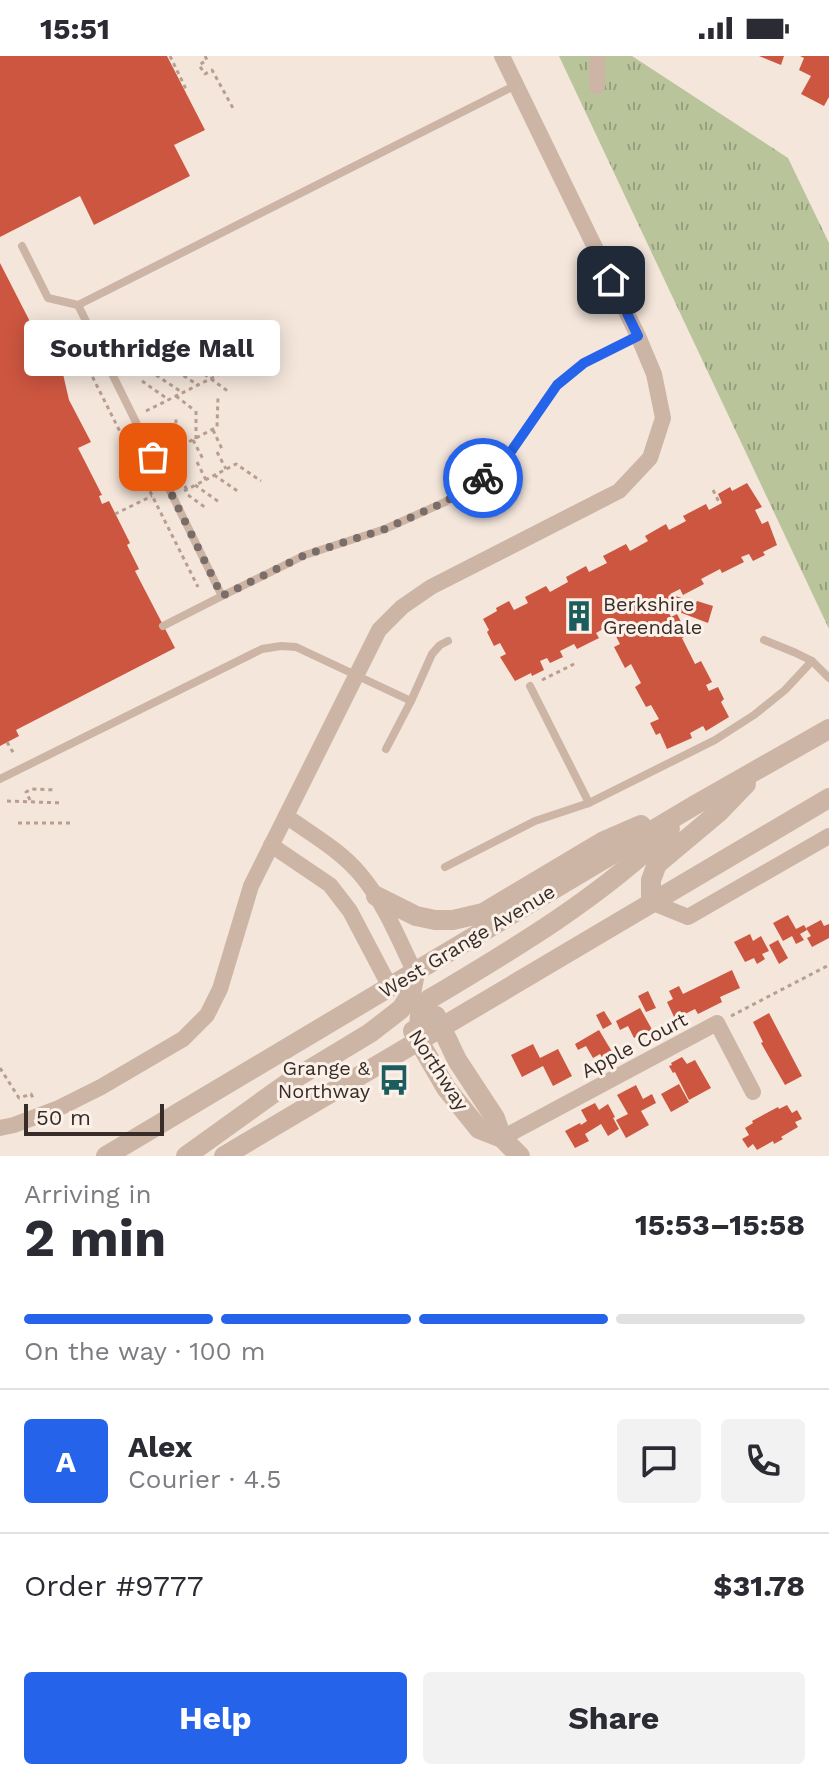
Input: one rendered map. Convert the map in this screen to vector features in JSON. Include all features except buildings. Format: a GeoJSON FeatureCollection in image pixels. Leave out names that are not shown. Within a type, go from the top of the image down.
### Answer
{"type":"FeatureCollection","features":[{"type":"Feature","properties":{"kind":"street"},"geometry":{"type":"LineString","coordinates":[[0,1128],[59,1108],[142,1065],[183,1039],[207,1015],[220,989],[251,886],[379,630],[402,607],[431,587],[619,491],[650,458],[663,418],[654,374],[502,56]]}},
{"type":"Feature","properties":{"kind":"street"},"geometry":{"type":"LineString","coordinates":[[597,56],[597,86]]}},
{"type":"Feature","properties":{"kind":"street","name":"West Grange Avenue"},"geometry":{"type":"LineString","coordinates":[[106,1156],[695,805],[829,729]]}},
{"type":"Feature","properties":{"kind":"street"},"geometry":{"type":"LineString","coordinates":[[651,902],[651,880],[657,864],[719,812],[766,764]]}},
{"type":"Feature","properties":{"kind":"street"},"geometry":{"type":"LineString","coordinates":[[376,896],[416,916],[435,920],[453,920],[483,913],[602,842],[715,794]]}},
{"type":"Feature","properties":{"kind":"street"},"geometry":{"type":"LineString","coordinates":[[224,1156],[829,798]]}},
{"type":"Feature","properties":{"kind":"street"},"geometry":{"type":"LineString","coordinates":[[418,1040],[420,1015],[428,1000],[529,940],[643,855],[695,805]]}},
{"type":"Feature","properties":{"kind":"street"},"geometry":{"type":"LineString","coordinates":[[186,1156],[289,1082],[370,1033],[401,1009],[411,994],[415,973],[376,896],[344,858],[286,816]]}},
{"type":"Feature","properties":{"kind":"street"},"geometry":{"type":"LineString","coordinates":[[651,902],[688,917],[829,836]]}},
{"type":"Feature","properties":{"kind":"street"},"geometry":{"type":"LineString","coordinates":[[271,845],[330,885],[350,911],[390,987]]}},
{"type":"Feature","properties":{"kind":"street","name":"Northway"},"geometry":{"type":"LineString","coordinates":[[415,973],[457,1060],[495,1118],[502,1138]]}},
{"type":"Feature","properties":{"kind":"street","name":"Northway"},"geometry":{"type":"LineString","coordinates":[[390,987],[446,1088],[479,1129],[502,1138],[520,1156]]}},
{"type":"Feature","properties":{"kind":"street","name":"Apple Court"},"geometry":{"type":"LineString","coordinates":[[502,1138],[717,1023],[753,1092]]}},
{"type":"Feature","properties":{"kind":"lane"},"geometry":{"type":"LineString","coordinates":[[22,246],[48,298],[78,305],[516,85]]}},
{"type":"Feature","properties":{"kind":"lane"},"geometry":{"type":"LineString","coordinates":[[78,305],[222,596]]}},
{"type":"Feature","properties":{"kind":"lane"},"geometry":{"type":"LineString","coordinates":[[163,626],[305,555],[385,529],[468,488],[510,453],[557,385],[584,363],[638,336]]}},
{"type":"Feature","properties":{"kind":"lane"},"geometry":{"type":"LineString","coordinates":[[764,640],[812,661],[829,678]]}},
{"type":"Feature","properties":{"kind":"lane"},"geometry":{"type":"LineString","coordinates":[[386,749],[432,654],[448,641]]}},
{"type":"Feature","properties":{"kind":"lane"},"geometry":{"type":"LineString","coordinates":[[0,779],[262,649],[296,647],[411,701]]}},
{"type":"Feature","properties":{"kind":"lane"},"geometry":{"type":"LineString","coordinates":[[445,867],[535,821],[589,803],[715,740],[775,698],[812,661]]}},
{"type":"Feature","properties":{"kind":"lane"},"geometry":{"type":"LineString","coordinates":[[530,686],[589,803]]}},
{"type":"Feature","properties":{"kind":"path"},"geometry":{"type":"LineString","coordinates":[[170,56],[183,88]]}},
{"type":"Feature","properties":{"kind":"path"},"geometry":{"type":"LineString","coordinates":[[205,56],[207,60],[199,65],[205,74],[212,70],[234,110]]}},
{"type":"Feature","properties":{"kind":"path"},"geometry":{"type":"LineString","coordinates":[[55,326],[83,358],[198,587]]}},
{"type":"Feature","properties":{"kind":"path"},"geometry":{"type":"LineString","coordinates":[[143,413],[256,356],[228,338]]}},
{"type":"Feature","properties":{"kind":"path"},"geometry":{"type":"LineString","coordinates":[[213,345],[241,364]]}},
{"type":"Feature","properties":{"kind":"path"},"geometry":{"type":"LineString","coordinates":[[199,353],[226,371]]}},
{"type":"Feature","properties":{"kind":"path"},"geometry":{"type":"LineString","coordinates":[[60,369],[83,358]]}},
{"type":"Feature","properties":{"kind":"path"},"geometry":{"type":"LineString","coordinates":[[185,360],[229,392]]}},
{"type":"Feature","properties":{"kind":"path"},"geometry":{"type":"LineString","coordinates":[[170,367],[198,385]]}},
{"type":"Feature","properties":{"kind":"path"},"geometry":{"type":"LineString","coordinates":[[156,375],[183,393]]}},
{"type":"Feature","properties":{"kind":"path"},"geometry":{"type":"LineString","coordinates":[[142,381],[169,400]]}},
{"type":"Feature","properties":{"kind":"path"},"geometry":{"type":"LineString","coordinates":[[176,396],[195,409],[194,439],[203,459]]}},
{"type":"Feature","properties":{"kind":"path"},"geometry":{"type":"LineString","coordinates":[[175,449],[217,427],[218,397]]}},
{"type":"Feature","properties":{"kind":"path"},"geometry":{"type":"LineString","coordinates":[[168,463],[175,459],[176,419]]}},
{"type":"Feature","properties":{"kind":"path"},"geometry":{"type":"LineString","coordinates":[[213,430],[226,469]]}},
{"type":"Feature","properties":{"kind":"path"},"geometry":{"type":"LineString","coordinates":[[197,462],[206,480]]}},
{"type":"Feature","properties":{"kind":"path"},"geometry":{"type":"LineString","coordinates":[[206,508],[183,491],[236,464],[261,481]]}},
{"type":"Feature","properties":{"kind":"path"},"geometry":{"type":"LineString","coordinates":[[177,472],[187,490]]}},
{"type":"Feature","properties":{"kind":"path"},"geometry":{"type":"LineString","coordinates":[[214,475],[239,492]]}},
{"type":"Feature","properties":{"kind":"path"},"geometry":{"type":"LineString","coordinates":[[195,485],[219,502]]}},
{"type":"Feature","properties":{"kind":"path"},"geometry":{"type":"LineString","coordinates":[[713,490],[720,504]]}},
{"type":"Feature","properties":{"kind":"path"},"geometry":{"type":"LineString","coordinates":[[115,514],[152,496]]}},
{"type":"Feature","properties":{"kind":"path"},"geometry":{"type":"LineString","coordinates":[[543,679],[574,664]]}},
{"type":"Feature","properties":{"kind":"path"},"geometry":{"type":"LineString","coordinates":[[7,742],[14,754]]}},
{"type":"Feature","properties":{"kind":"path"},"geometry":{"type":"LineString","coordinates":[[31,802],[26,792],[32,789],[56,790]]}},
{"type":"Feature","properties":{"kind":"path"},"geometry":{"type":"LineString","coordinates":[[7,801],[63,803]]}},
{"type":"Feature","properties":{"kind":"path"},"geometry":{"type":"LineString","coordinates":[[18,823],[73,823]]}},
{"type":"Feature","properties":{"kind":"path"},"geometry":{"type":"LineString","coordinates":[[717,1023],[828,966]]}},
{"type":"Feature","properties":{"kind":"path"},"geometry":{"type":"LineString","coordinates":[[0,1068],[19,1098],[31,1094],[40,1115]]}},
{"type":"Feature","properties":{"kind":"green space"},"geometry":{"type":"Polygon","coordinates":[[[559,56],[632,56],[788,158],[829,243],[829,629],[559,56]]]}},
{"type":"Feature","properties":{"kind":"way so far"},"geometry":{"type":"LineString","coordinates":[[153,457],[222,596],[305,555],[385,529],[445,502],[483,478]]}},
{"type":"Feature","properties":{"kind":"place","name":"Southridge Mall"},"geometry":{"type":"Point","coordinates":[153,457]}},
{"type":"Feature","properties":{"kind":"place","name":"Berkshire Greendale"},"geometry":{"type":"Point","coordinates":[579,616]}},
{"type":"Feature","properties":{"kind":"place","name":"Grange & Northway"},"geometry":{"type":"Point","coordinates":[394,1080]}},
{"type":"Feature","properties":{"kind":"route"},"geometry":{"type":"LineString","coordinates":[[483,478],[510,453],[557,385],[584,363],[638,336],[611,280]]}}]}
